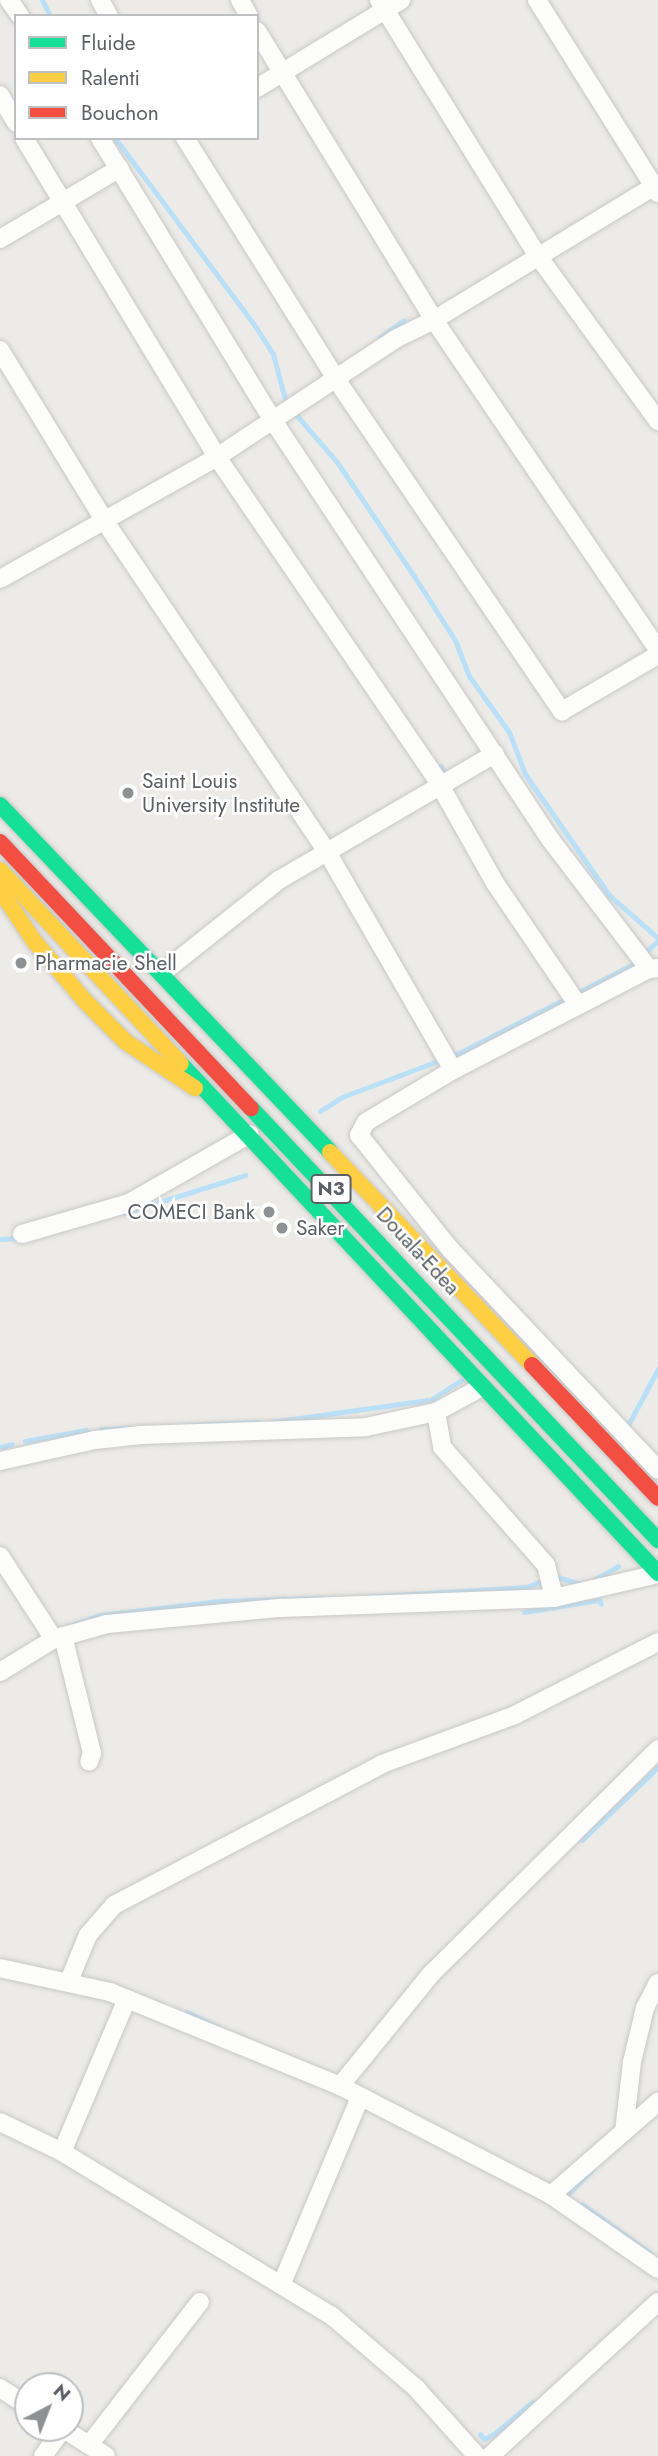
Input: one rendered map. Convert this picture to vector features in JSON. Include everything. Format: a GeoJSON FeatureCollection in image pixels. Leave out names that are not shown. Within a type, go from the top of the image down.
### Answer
{"type":"FeatureCollection","features":[{"type":"Feature","properties":{"kind":"main road"},"geometry":{"type":"LineString","coordinates":[[0,805],[658,1498]]}},
{"type":"Feature","properties":{"kind":"main road","name":"Douala-Edea"},"geometry":{"type":"LineString","coordinates":[[0,842],[658,1540]]}},
{"type":"Feature","properties":{"kind":"main road"},"geometry":{"type":"LineString","coordinates":[[0,870],[250,1134],[480,1388],[658,1574]]}},
{"type":"Feature","properties":{"kind":"main road"},"geometry":{"type":"LineString","coordinates":[[3,903],[60,972],[126,1042],[158,1067],[220,1102]]}},
{"type":"Feature","properties":{"kind":"street"},"geometry":{"type":"LineString","coordinates":[[259,87],[382,5],[401,0]]}},
{"type":"Feature","properties":{"kind":"street"},"geometry":{"type":"LineString","coordinates":[[0,579],[217,457],[274,422],[395,339],[434,320],[657,188],[537,0]]}},
{"type":"Feature","properties":{"kind":"street"},"geometry":{"type":"LineString","coordinates":[[382,5],[538,256],[658,421]]}},
{"type":"Feature","properties":{"kind":"street"},"geometry":{"type":"LineString","coordinates":[[186,140],[336,379],[562,711],[658,652],[434,320],[259,35]]}},
{"type":"Feature","properties":{"kind":"street"},"geometry":{"type":"LineString","coordinates":[[0,95],[14,120]]}},
{"type":"Feature","properties":{"kind":"street"},"geometry":{"type":"LineString","coordinates":[[25,140],[60,202],[217,457],[440,785],[495,883],[578,1005]]}},
{"type":"Feature","properties":{"kind":"street"},"geometry":{"type":"LineString","coordinates":[[101,140],[274,422],[550,839],[654,969],[453,1070],[366,1122],[359,1135],[363,1145],[526,1333],[658,1470]]}},
{"type":"Feature","properties":{"kind":"street"},"geometry":{"type":"LineString","coordinates":[[0,239],[120,168]]}},
{"type":"Feature","properties":{"kind":"street"},"geometry":{"type":"LineString","coordinates":[[0,350],[104,520],[326,850],[453,1070]]}},
{"type":"Feature","properties":{"kind":"street"},"geometry":{"type":"LineString","coordinates":[[162,973],[248,902],[326,850],[495,754]]}},
{"type":"Feature","properties":{"kind":"street"},"geometry":{"type":"LineString","coordinates":[[23,1234],[129,1203],[250,1134]]}},
{"type":"Feature","properties":{"kind":"street"},"geometry":{"type":"LineString","coordinates":[[0,1461],[95,1440],[331,1430],[436,1412],[480,1388]]}},
{"type":"Feature","properties":{"kind":"street"},"geometry":{"type":"LineString","coordinates":[[436,1412],[442,1447],[546,1565],[554,1598]]}},
{"type":"Feature","properties":{"kind":"street"},"geometry":{"type":"LineString","coordinates":[[0,1556],[59,1638],[92,1753],[89,1762]]}},
{"type":"Feature","properties":{"kind":"street"},"geometry":{"type":"LineString","coordinates":[[0,1672],[59,1638],[107,1624],[202,1613],[554,1598],[658,1574]]}},
{"type":"Feature","properties":{"kind":"street"},"geometry":{"type":"LineString","coordinates":[[69,1981],[88,1935],[114,1905],[382,1764],[515,1715],[658,1642]]}},
{"type":"Feature","properties":{"kind":"street"},"geometry":{"type":"LineString","coordinates":[[340,2086],[431,1974],[658,1749]]}},
{"type":"Feature","properties":{"kind":"street"},"geometry":{"type":"LineString","coordinates":[[0,1968],[69,1981],[127,1999],[340,2086],[551,2195],[658,2269]]}},
{"type":"Feature","properties":{"kind":"street"},"geometry":{"type":"LineString","coordinates":[[624,2132],[632,2062],[645,2008],[658,1983]]}},
{"type":"Feature","properties":{"kind":"street"},"geometry":{"type":"LineString","coordinates":[[62,2152],[127,1999]]}},
{"type":"Feature","properties":{"kind":"street"},"geometry":{"type":"LineString","coordinates":[[282,2283],[360,2097]]}},
{"type":"Feature","properties":{"kind":"street"},"geometry":{"type":"LineString","coordinates":[[551,2195],[658,2102]]}},
{"type":"Feature","properties":{"kind":"street"},"geometry":{"type":"LineString","coordinates":[[0,2122],[62,2152],[282,2283],[332,2316],[416,2388],[477,2456]]}},
{"type":"Feature","properties":{"kind":"street"},"geometry":{"type":"LineString","coordinates":[[89,2445],[200,2302]]}},
{"type":"Feature","properties":{"kind":"street"},"geometry":{"type":"LineString","coordinates":[[490,2456],[658,2302]]}},
{"type":"Feature","properties":{"kind":"street"},"geometry":{"type":"LineString","coordinates":[[84,2442],[106,2456]]}},
{"type":"Feature","properties":{"kind":"waterway"},"geometry":{"type":"LineString","coordinates":[[42,0],[49,14]]}},
{"type":"Feature","properties":{"kind":"waterway"},"geometry":{"type":"LineString","coordinates":[[116,140],[253,323],[273,354],[286,403],[337,462],[414,576],[455,640],[469,676],[509,732],[525,774],[609,895],[658,938]]}},
{"type":"Feature","properties":{"kind":"waterway"},"geometry":{"type":"LineString","coordinates":[[380,337],[404,320]]}},
{"type":"Feature","properties":{"kind":"waterway"},"geometry":{"type":"LineString","coordinates":[[441,766],[447,779]]}},
{"type":"Feature","properties":{"kind":"waterway"},"geometry":{"type":"LineString","coordinates":[[320,1111],[342,1097],[459,1053],[630,966],[658,941]]}},
{"type":"Feature","properties":{"kind":"waterway"},"geometry":{"type":"LineString","coordinates":[[124,1213],[245,1175]]}},
{"type":"Feature","properties":{"kind":"waterway"},"geometry":{"type":"LineString","coordinates":[[0,1239],[20,1238]]}},
{"type":"Feature","properties":{"kind":"waterway"},"geometry":{"type":"LineString","coordinates":[[627,1427],[658,1369]]}},
{"type":"Feature","properties":{"kind":"waterway"},"geometry":{"type":"LineString","coordinates":[[432,1399],[464,1378]]}},
{"type":"Feature","properties":{"kind":"waterway"},"geometry":{"type":"LineString","coordinates":[[271,1422],[427,1400]]}},
{"type":"Feature","properties":{"kind":"waterway"},"geometry":{"type":"LineString","coordinates":[[191,1425],[258,1422]]}},
{"type":"Feature","properties":{"kind":"waterway"},"geometry":{"type":"LineString","coordinates":[[101,1429],[132,1428]]}},
{"type":"Feature","properties":{"kind":"waterway"},"geometry":{"type":"LineString","coordinates":[[25,1441],[86,1430]]}},
{"type":"Feature","properties":{"kind":"waterway"},"geometry":{"type":"LineString","coordinates":[[0,1447],[12,1444]]}},
{"type":"Feature","properties":{"kind":"waterway"},"geometry":{"type":"LineString","coordinates":[[594,1580],[618,1566]]}},
{"type":"Feature","properties":{"kind":"waterway"},"geometry":{"type":"LineString","coordinates":[[364,1597],[526,1587],[555,1576],[583,1585]]}},
{"type":"Feature","properties":{"kind":"waterway"},"geometry":{"type":"LineString","coordinates":[[70,1626],[101,1615],[219,1601],[323,1598]]}},
{"type":"Feature","properties":{"kind":"waterway"},"geometry":{"type":"LineString","coordinates":[[524,1612],[599,1600],[601,1604]]}},
{"type":"Feature","properties":{"kind":"waterway"},"geometry":{"type":"LineString","coordinates":[[582,1840],[658,1767]]}},
{"type":"Feature","properties":{"kind":"waterway"},"geometry":{"type":"LineString","coordinates":[[187,2012],[218,2027]]}},
{"type":"Feature","properties":{"kind":"waterway"},"geometry":{"type":"LineString","coordinates":[[562,2193],[567,2195],[591,2171]]}},
{"type":"Feature","properties":{"kind":"waterway"},"geometry":{"type":"LineString","coordinates":[[582,2204],[650,2253]]}},
{"type":"Feature","properties":{"kind":"waterway"},"geometry":{"type":"LineString","coordinates":[[480,2434],[484,2439],[494,2434],[532,2402]]}},
{"type":"Feature","properties":{"kind":"traffic: fast"},"geometry":{"type":"LineString","coordinates":[[0,805],[330,1152]]}},
{"type":"Feature","properties":{"kind":"traffic: fast"},"geometry":{"type":"LineString","coordinates":[[181,1064],[658,1573]]}},
{"type":"Feature","properties":{"kind":"traffic: fast"},"geometry":{"type":"LineString","coordinates":[[251,1108],[658,1540]]}},
{"type":"Feature","properties":{"kind":"traffic: slow"},"geometry":{"type":"LineString","coordinates":[[0,870],[181,1064]]}},
{"type":"Feature","properties":{"kind":"traffic: slow"},"geometry":{"type":"LineString","coordinates":[[0,890],[34,941],[85,1001],[126,1042],[195,1088]]}},
{"type":"Feature","properties":{"kind":"traffic: slow"},"geometry":{"type":"LineString","coordinates":[[330,1152],[532,1365]]}},
{"type":"Feature","properties":{"kind":"traffic: jam"},"geometry":{"type":"LineString","coordinates":[[0,842],[251,1108]]}},
{"type":"Feature","properties":{"kind":"traffic: jam"},"geometry":{"type":"LineString","coordinates":[[532,1365],[658,1498]]}},
{"type":"Feature","properties":{"kind":"place","name":"Saint Louis University Institute"},"geometry":{"type":"Point","coordinates":[128,793]}},
{"type":"Feature","properties":{"kind":"place","name":"Pharmacie Shell"},"geometry":{"type":"Point","coordinates":[21,963]}},
{"type":"Feature","properties":{"kind":"place","name":"COMECI Bank"},"geometry":{"type":"Point","coordinates":[269,1212]}},
{"type":"Feature","properties":{"kind":"place","name":"Saker"},"geometry":{"type":"Point","coordinates":[282,1228]}}]}
